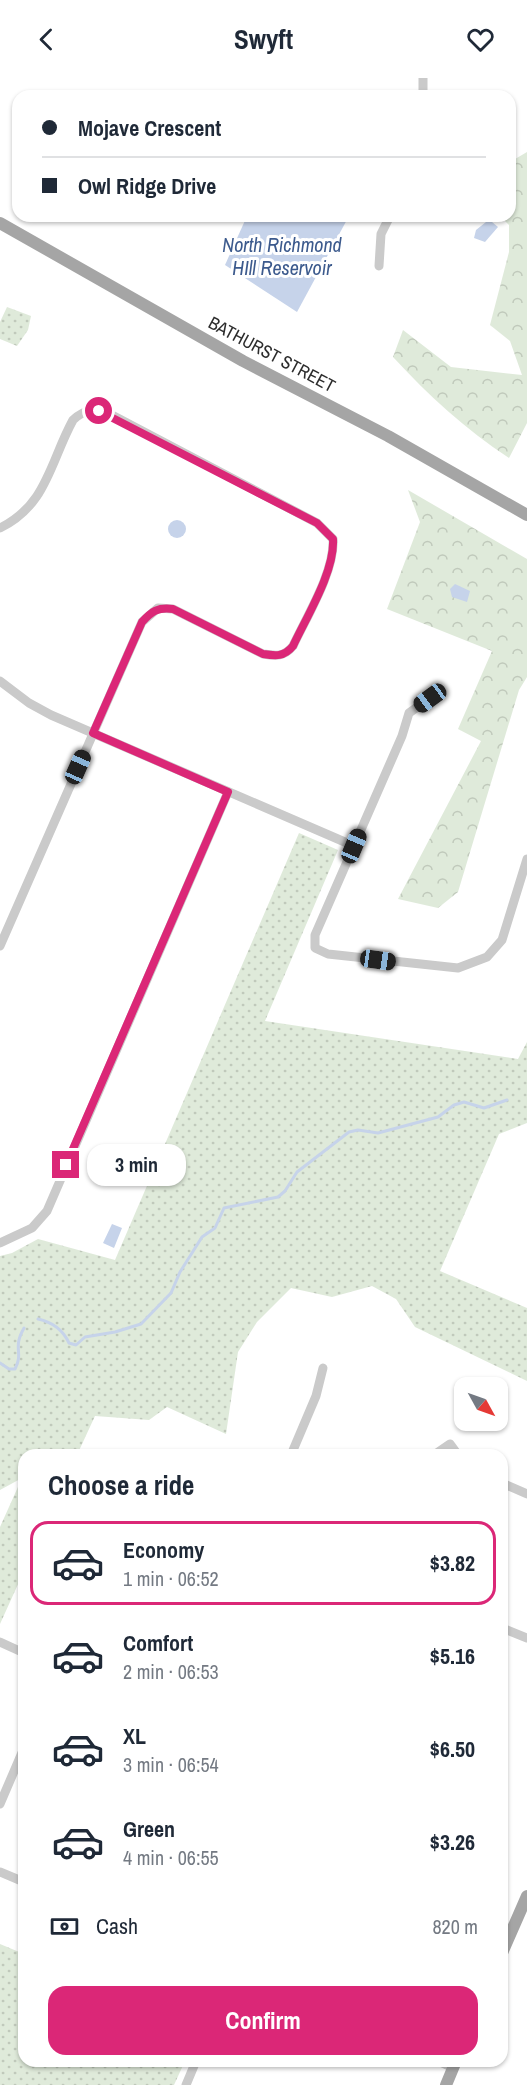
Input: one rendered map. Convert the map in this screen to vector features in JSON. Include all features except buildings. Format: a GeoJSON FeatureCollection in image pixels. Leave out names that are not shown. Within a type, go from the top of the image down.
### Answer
{"type":"FeatureCollection","features":[{"type":"Feature","properties":{"kind":"main road","name":"BATHURST STREET"},"geometry":{"type":"LineString","coordinates":[[0,223],[243,361],[388,436],[527,515]]}},
{"type":"Feature","properties":{"kind":"main road"},"geometry":{"type":"LineString","coordinates":[[508,1939],[527,1896]]}},
{"type":"Feature","properties":{"kind":"main road"},"geometry":{"type":"LineString","coordinates":[[446,2085],[454,2067]]}},
{"type":"Feature","properties":{"kind":"street"},"geometry":{"type":"LineString","coordinates":[[379,266],[381,234],[387,222]]}},
{"type":"Feature","properties":{"kind":"street"},"geometry":{"type":"LineString","coordinates":[[0,528],[27,512],[36,500],[73,420],[81,412],[90,409],[110,414],[306,517],[317,523],[333,539],[333,557],[293,646],[287,653],[279,656],[263,654],[173,609],[158,608],[142,622],[0,946]]}},
{"type":"Feature","properties":{"kind":"street"},"geometry":{"type":"LineString","coordinates":[[0,681],[29,704],[354,846]]}},
{"type":"Feature","properties":{"kind":"street"},"geometry":{"type":"LineString","coordinates":[[430,698],[409,713],[402,736],[315,935],[315,948],[328,954],[458,968],[487,957],[502,940],[527,859]]}},
{"type":"Feature","properties":{"kind":"street"},"geometry":{"type":"LineString","coordinates":[[0,1243],[32,1228],[47,1211],[228,792]]}},
{"type":"Feature","properties":{"kind":"street"},"geometry":{"type":"LineString","coordinates":[[294,1449],[316,1396],[323,1368]]}},
{"type":"Feature","properties":{"kind":"street"},"geometry":{"type":"LineString","coordinates":[[443,1449],[450,1444],[454,1449]]}},
{"type":"Feature","properties":{"kind":"street"},"geometry":{"type":"LineString","coordinates":[[508,1486],[527,1494]]}},
{"type":"Feature","properties":{"kind":"street"},"geometry":{"type":"LineString","coordinates":[[508,1630],[527,1638]]}},
{"type":"Feature","properties":{"kind":"street"},"geometry":{"type":"LineString","coordinates":[[0,1642],[18,1650]]}},
{"type":"Feature","properties":{"kind":"street"},"geometry":{"type":"LineString","coordinates":[[0,1804],[18,1762]]}},
{"type":"Feature","properties":{"kind":"street"},"geometry":{"type":"LineString","coordinates":[[0,1872],[18,1880]]}},
{"type":"Feature","properties":{"kind":"street"},"geometry":{"type":"LineString","coordinates":[[186,2085],[194,2067]]}},
{"type":"Feature","properties":{"kind":"green space"},"geometry":{"type":"Polygon","coordinates":[[[527,152],[527,423],[509,458],[448,411],[393,357],[403,330],[451,367],[522,375],[510,341],[490,325],[509,252],[509,225],[506,222],[516,222],[516,158],[527,152]]]}},
{"type":"Feature","properties":{"kind":"green space"},"geometry":{"type":"Polygon","coordinates":[[[7,307],[31,316],[28,330],[17,346],[0,339],[0,322],[7,307]]]}},
{"type":"Feature","properties":{"kind":"green space"},"geometry":{"type":"Polygon","coordinates":[[[408,490],[527,559],[527,677],[519,690],[458,892],[438,908],[398,899],[481,741],[458,729],[492,651],[387,609],[420,522],[408,490]]]}},
{"type":"Feature","properties":{"kind":"green space"},"geometry":{"type":"Polygon","coordinates":[[[299,833],[338,850],[265,1021],[518,1059],[527,1042],[527,1123],[499,1134],[440,1271],[527,1308],[527,1381],[415,1327],[396,1299],[372,1286],[332,1297],[291,1288],[257,1322],[238,1352],[226,1434],[167,1407],[149,1420],[95,1416],[80,1449],[18,1449],[18,1480],[0,1490],[0,1256],[12,1253],[38,1239],[115,1260],[299,833]]]}},
{"type":"Feature","properties":{"kind":"green space"},"geometry":{"type":"Polygon","coordinates":[[[18,1487],[18,1584],[0,1624],[0,1527],[18,1487]]]}},
{"type":"Feature","properties":{"kind":"green space"},"geometry":{"type":"Polygon","coordinates":[[[0,1944],[18,1952],[18,2067],[182,2067],[174,2085],[0,2085],[0,1944]]]}},
{"type":"Feature","properties":{"kind":"water","name":"North Richmond HIll Reservoir"},"geometry":{"type":"Polygon","coordinates":[[[244,222],[346,222],[297,312],[225,265],[244,222]]]}},
{"type":"Feature","properties":{"kind":"water"},"geometry":{"type":"Polygon","coordinates":[[[486,222],[492,222],[498,227],[485,242],[474,238],[476,230],[486,222]]]}},
{"type":"Feature","properties":{"kind":"water"},"geometry":{"type":"Polygon","coordinates":[[[177,520],[183,523],[186,529],[183,535],[177,538],[171,535],[168,529],[171,523],[177,520]]]}},
{"type":"Feature","properties":{"kind":"water"},"geometry":{"type":"Polygon","coordinates":[[[455,584],[470,591],[467,602],[452,597],[450,589],[455,584]]]}},
{"type":"Feature","properties":{"kind":"water"},"geometry":{"type":"Polygon","coordinates":[[[112,1224],[122,1228],[114,1248],[103,1243],[112,1224]]]}},
{"type":"Feature","properties":{"kind":"waterway"},"geometry":{"type":"LineString","coordinates":[[38,1319],[57,1327],[69,1343],[76,1345],[85,1337],[115,1332],[141,1324],[171,1293],[180,1272],[202,1237],[215,1228],[224,1208],[278,1197],[285,1191],[297,1172],[349,1132],[358,1130],[378,1133],[438,1117],[454,1105],[464,1102],[484,1108],[507,1100]]}},
{"type":"Feature","properties":{"kind":"waterway"},"geometry":{"type":"LineString","coordinates":[[0,1363],[9,1369],[15,1369],[19,1358],[19,1341],[24,1328]]}},
{"type":"Feature","properties":{"kind":"route"},"geometry":{"type":"LineString","coordinates":[[66,1165],[228,792],[93,733],[142,622],[151,612],[158,608],[173,609],[263,654],[279,656],[287,653],[293,646],[333,557],[333,539],[317,523],[110,414],[99,411]]}}]}
